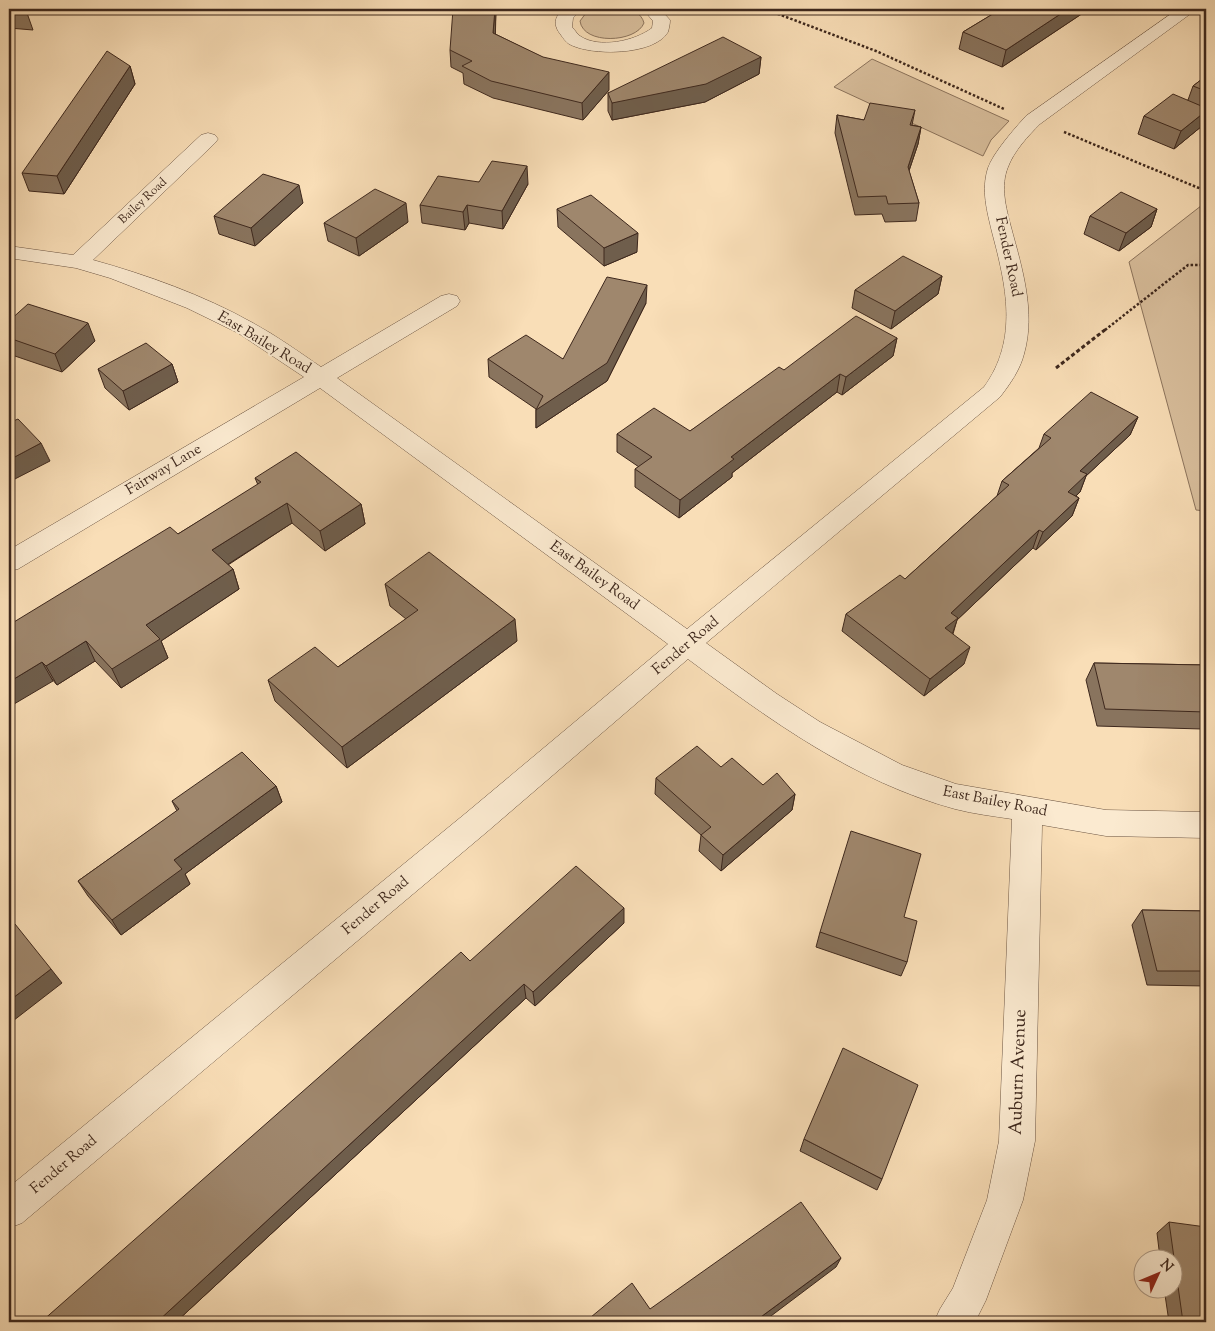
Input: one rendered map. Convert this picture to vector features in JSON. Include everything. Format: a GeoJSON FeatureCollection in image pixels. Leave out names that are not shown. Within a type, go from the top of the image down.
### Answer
{"type":"FeatureCollection","features":[{"type":"Feature","properties":{"kind":"street"},"geometry":{"type":"LineString","coordinates":[[574,9],[563,20],[564,28],[570,36],[580,42],[612,48],[644,42],[655,36],[661,28],[662,20],[657,12],[651,9]]}},
{"type":"Feature","properties":{"kind":"street","name":"Fender Road"},"geometry":{"type":"LineString","coordinates":[[9,1210],[992,392],[1013,355],[1018,307],[1013,273],[996,203],[995,184],[998,167],[1019,135],[1033,120],[1189,9]]}},
{"type":"Feature","properties":{"kind":"street","name":"Bailey Road"},"geometry":{"type":"LineString","coordinates":[[78,262],[208,139]]}},
{"type":"Feature","properties":{"kind":"street","name":"East Bailey Road"},"geometry":{"type":"LineString","coordinates":[[9,252],[78,262],[117,273],[195,303],[246,328],[320,377],[767,702],[810,730],[892,774],[956,797],[1106,823],[1206,824]]}},
{"type":"Feature","properties":{"kind":"street"},"geometry":{"type":"LineString","coordinates":[[320,377],[449,301]]}},
{"type":"Feature","properties":{"kind":"street","name":"Fairway Lane"},"geometry":{"type":"LineString","coordinates":[[9,562],[320,377]]}},
{"type":"Feature","properties":{"kind":"street","name":"Auburn Avenue"},"geometry":{"type":"LineString","coordinates":[[953,1322],[968,1300],[1005,1200],[1017,1142],[1027,809]]}},
{"type":"Feature","properties":{"kind":"path"},"geometry":{"type":"LineString","coordinates":[[765,9],[876,51],[996,106],[1206,191]]}},
{"type":"Feature","properties":{"kind":"path"},"geometry":{"type":"LineString","coordinates":[[1056,368],[1188,265],[1206,265]]}},
{"type":"Feature","properties":{"kind":"shaded area"},"geometry":{"type":"Polygon","coordinates":[[[617,8],[631,10],[641,17],[644,23],[639,30],[631,34],[621,37],[599,37],[583,29],[580,21],[586,13],[596,9],[617,8]]]}},
{"type":"Feature","properties":{"kind":"shaded area"},"geometry":{"type":"Polygon","coordinates":[[[872,59],[1009,121],[991,140],[983,156],[834,87],[872,59]]]}},
{"type":"Feature","properties":{"kind":"shaded area"},"geometry":{"type":"Polygon","coordinates":[[[1206,202],[1206,511],[1196,510],[1129,262],[1206,202]]]}},
{"type":"Feature","properties":{"kind":"building"},"geometry":{"type":"Polygon","coordinates":[[[9,9],[21,9],[27,13],[9,11],[9,9]]]}},
{"type":"Feature","properties":{"kind":"building"},"geometry":{"type":"Polygon","coordinates":[[[453,9],[495,9],[493,33],[543,57],[609,72],[582,103],[491,81],[462,66],[472,61],[450,50],[453,9]]]}},
{"type":"Feature","properties":{"kind":"building"},"geometry":{"type":"Polygon","coordinates":[[[1001,9],[1068,9],[1006,50],[963,32],[1001,9]]]}},
{"type":"Feature","properties":{"kind":"building"},"geometry":{"type":"Polygon","coordinates":[[[723,37],[761,57],[706,84],[612,103],[608,93],[723,37]]]}},
{"type":"Feature","properties":{"kind":"building"},"geometry":{"type":"Polygon","coordinates":[[[107,51],[130,66],[57,176],[22,173],[107,51]]]}},
{"type":"Feature","properties":{"kind":"building"},"geometry":{"type":"Polygon","coordinates":[[[1206,76],[1206,91],[1193,86],[1206,76]]]}},
{"type":"Feature","properties":{"kind":"building"},"geometry":{"type":"Polygon","coordinates":[[[1173,94],[1206,108],[1206,111],[1181,131],[1144,116],[1173,94]]]}},
{"type":"Feature","properties":{"kind":"building"},"geometry":{"type":"Polygon","coordinates":[[[870,103],[915,110],[910,125],[921,127],[908,167],[919,203],[888,204],[886,196],[858,197],[837,115],[864,120],[870,103]]]}},
{"type":"Feature","properties":{"kind":"building"},"geometry":{"type":"Polygon","coordinates":[[[492,161],[527,166],[502,211],[467,205],[463,212],[420,205],[438,176],[479,182],[492,161]]]}},
{"type":"Feature","properties":{"kind":"building"},"geometry":{"type":"Polygon","coordinates":[[[263,174],[299,185],[251,228],[214,216],[263,174]]]}},
{"type":"Feature","properties":{"kind":"building"},"geometry":{"type":"Polygon","coordinates":[[[375,189],[406,203],[356,238],[324,223],[375,189]]]}},
{"type":"Feature","properties":{"kind":"building"},"geometry":{"type":"Polygon","coordinates":[[[1121,192],[1157,209],[1126,233],[1090,216],[1121,192]]]}},
{"type":"Feature","properties":{"kind":"building"},"geometry":{"type":"Polygon","coordinates":[[[591,195],[638,233],[604,248],[557,209],[591,195]]]}},
{"type":"Feature","properties":{"kind":"building"},"geometry":{"type":"Polygon","coordinates":[[[903,256],[942,276],[895,311],[855,290],[903,256]]]}},
{"type":"Feature","properties":{"kind":"building"},"geometry":{"type":"Polygon","coordinates":[[[607,277],[647,285],[607,363],[536,410],[543,396],[488,359],[526,335],[563,359],[607,277]]]}},
{"type":"Feature","properties":{"kind":"building"},"geometry":{"type":"Polygon","coordinates":[[[28,304],[88,323],[55,354],[9,338],[9,321],[28,304]]]}},
{"type":"Feature","properties":{"kind":"building"},"geometry":{"type":"Polygon","coordinates":[[[856,316],[897,338],[846,377],[840,374],[731,457],[734,459],[680,500],[635,469],[652,457],[617,434],[654,408],[690,431],[779,367],[784,370],[856,316]]]}},
{"type":"Feature","properties":{"kind":"building"},"geometry":{"type":"Polygon","coordinates":[[[146,343],[172,364],[123,391],[98,369],[146,343]]]}},
{"type":"Feature","properties":{"kind":"building"},"geometry":{"type":"Polygon","coordinates":[[[1091,392],[1138,417],[1080,471],[1087,474],[1068,492],[1079,498],[1043,532],[1039,530],[951,613],[958,618],[945,628],[970,647],[930,679],[846,614],[900,575],[905,579],[1009,485],[1002,481],[1051,438],[1044,434],[1091,392]]]}},
{"type":"Feature","properties":{"kind":"building"},"geometry":{"type":"Polygon","coordinates":[[[18,419],[41,443],[9,460],[9,423],[18,419]]]}},
{"type":"Feature","properties":{"kind":"building"},"geometry":{"type":"Polygon","coordinates":[[[296,452],[361,504],[320,531],[287,503],[212,550],[233,569],[146,625],[160,639],[112,669],[86,641],[46,666],[42,662],[9,682],[9,634],[14,631],[9,625],[170,527],[178,534],[261,482],[255,478],[296,452]]]}},
{"type":"Feature","properties":{"kind":"building"},"geometry":{"type":"Polygon","coordinates":[[[429,552],[515,619],[342,747],[268,680],[315,647],[338,667],[418,610],[385,584],[429,552]]]}},
{"type":"Feature","properties":{"kind":"building"},"geometry":{"type":"Polygon","coordinates":[[[1094,663],[1206,665],[1206,712],[1105,709],[1094,663]]]}},
{"type":"Feature","properties":{"kind":"building"},"geometry":{"type":"Polygon","coordinates":[[[697,746],[721,767],[732,758],[763,785],[777,773],[795,794],[723,855],[701,835],[711,827],[656,778],[697,746]]]}},
{"type":"Feature","properties":{"kind":"building"},"geometry":{"type":"Polygon","coordinates":[[[242,752],[276,786],[174,860],[182,869],[112,920],[78,881],[179,809],[172,801],[242,752]]]}},
{"type":"Feature","properties":{"kind":"building"},"geometry":{"type":"Polygon","coordinates":[[[851,831],[921,854],[904,917],[917,921],[907,962],[820,932],[851,831]]]}},
{"type":"Feature","properties":{"kind":"building"},"geometry":{"type":"Polygon","coordinates":[[[576,866],[624,908],[533,992],[524,984],[157,1322],[41,1322],[461,952],[470,961],[576,866]]]}},
{"type":"Feature","properties":{"kind":"building"},"geometry":{"type":"Polygon","coordinates":[[[1142,910],[1206,911],[1206,971],[1157,971],[1142,910]]]}},
{"type":"Feature","properties":{"kind":"building"},"geometry":{"type":"Polygon","coordinates":[[[15,924],[51,969],[9,1001],[9,928],[15,924]]]}},
{"type":"Feature","properties":{"kind":"building"},"geometry":{"type":"Polygon","coordinates":[[[843,1048],[918,1085],[882,1179],[804,1139],[843,1048]]]}},
{"type":"Feature","properties":{"kind":"building"},"geometry":{"type":"Polygon","coordinates":[[[801,1202],[841,1258],[754,1322],[585,1322],[632,1283],[650,1309],[801,1202]]]}},
{"type":"Feature","properties":{"kind":"building"},"geometry":{"type":"Polygon","coordinates":[[[1169,1222],[1206,1227],[1206,1322],[1183,1322],[1180,1298],[1182,1298],[1182,1248],[1173,1248],[1169,1222]]]}}]}
